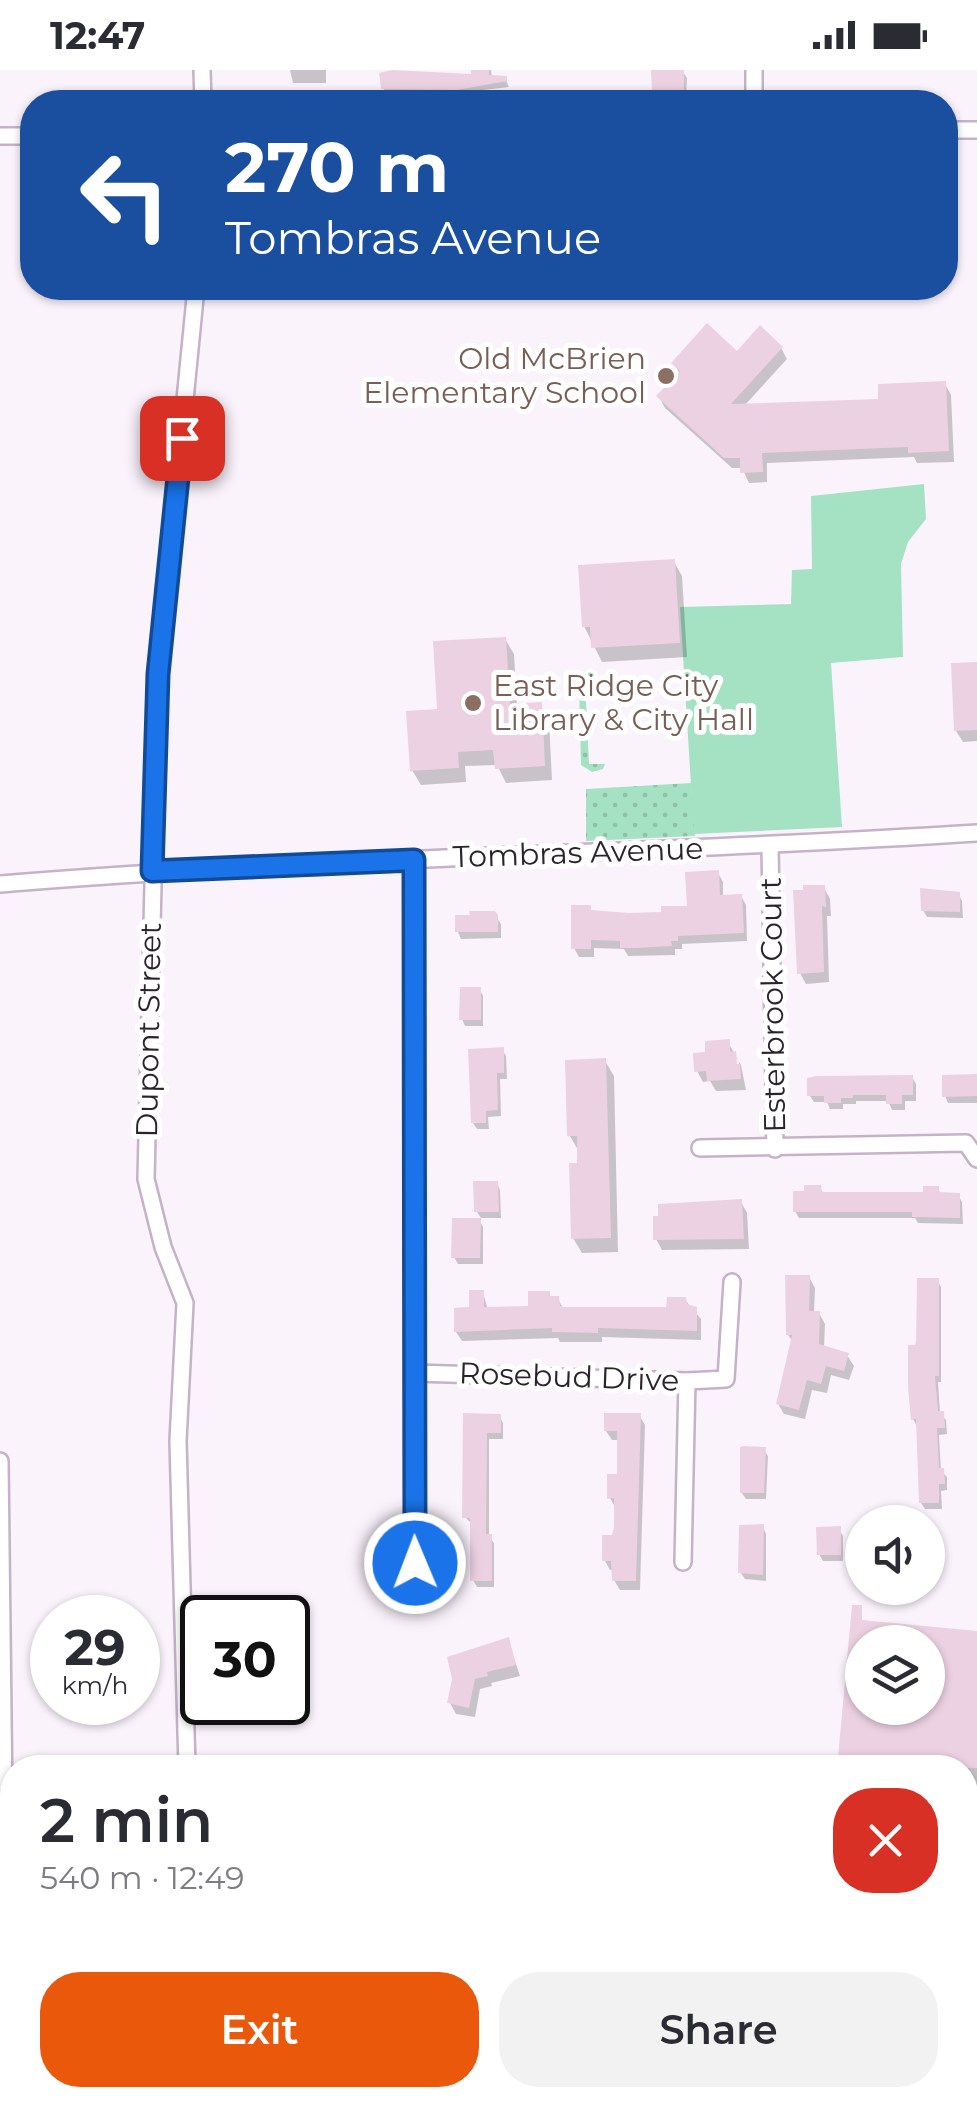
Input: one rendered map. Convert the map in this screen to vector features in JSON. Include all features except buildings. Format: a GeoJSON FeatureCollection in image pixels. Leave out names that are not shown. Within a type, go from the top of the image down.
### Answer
{"type":"FeatureCollection","features":[{"type":"Feature","properties":{"kind":"street","name":"Dupont Street"},"geometry":{"type":"LineString","coordinates":[[187,1755],[178,1440],[185,1303],[163,1247],[146,1179],[158,674],[195,300]]}},
{"type":"Feature","properties":{"kind":"street","name":"Tombras Avenue"},"geometry":{"type":"LineString","coordinates":[[0,884],[152,871],[770,846],[977,833]]}},
{"type":"Feature","properties":{"kind":"street","name":"Esterbrook Court"},"geometry":{"type":"LineString","coordinates":[[700,1148],[775,1149],[770,846]]}},
{"type":"Feature","properties":{"kind":"street"},"geometry":{"type":"LineString","coordinates":[[414,860],[415,1563]]}},
{"type":"Feature","properties":{"kind":"street"},"geometry":{"type":"LineString","coordinates":[[775,1149],[966,1144],[977,1159]]}},
{"type":"Feature","properties":{"kind":"street","name":"Rosebud Drive"},"geometry":{"type":"LineString","coordinates":[[413,1373],[726,1379],[732,1282]]}},
{"type":"Feature","properties":{"kind":"street"},"geometry":{"type":"LineString","coordinates":[[683,1562],[687,1381]]}},
{"type":"Feature","properties":{"kind":"street"},"geometry":{"type":"LineString","coordinates":[[0,1461],[3,1755]]}},
{"type":"Feature","properties":{"kind":"green space"},"geometry":{"type":"Polygon","coordinates":[[[924,484],[926,519],[908,542],[901,564],[903,657],[831,663],[842,827],[694,834],[680,607],[791,604],[792,570],[812,569],[811,496],[924,484]]]}},
{"type":"Feature","properties":{"kind":"green space"},"geometry":{"type":"Polygon","coordinates":[[[590,672],[601,679],[585,680],[589,764],[605,764],[603,769],[592,772],[581,765],[579,681],[590,672]]]}},
{"type":"Feature","properties":{"kind":"green space"},"geometry":{"type":"Polygon","coordinates":[[[691,783],[695,836],[586,841],[586,789],[691,783]]]}},
{"type":"Feature","properties":{"kind":"place","name":"Old McBrien Elementary School"},"geometry":{"type":"Point","coordinates":[666,376]}},
{"type":"Feature","properties":{"kind":"place","name":"East Ridge City Library & City Hall"},"geometry":{"type":"Point","coordinates":[473,703]}},
{"type":"Feature","properties":{"kind":"route"},"geometry":{"type":"LineString","coordinates":[[182,438],[158,674],[152,871],[414,860],[415,1563]]}}]}
